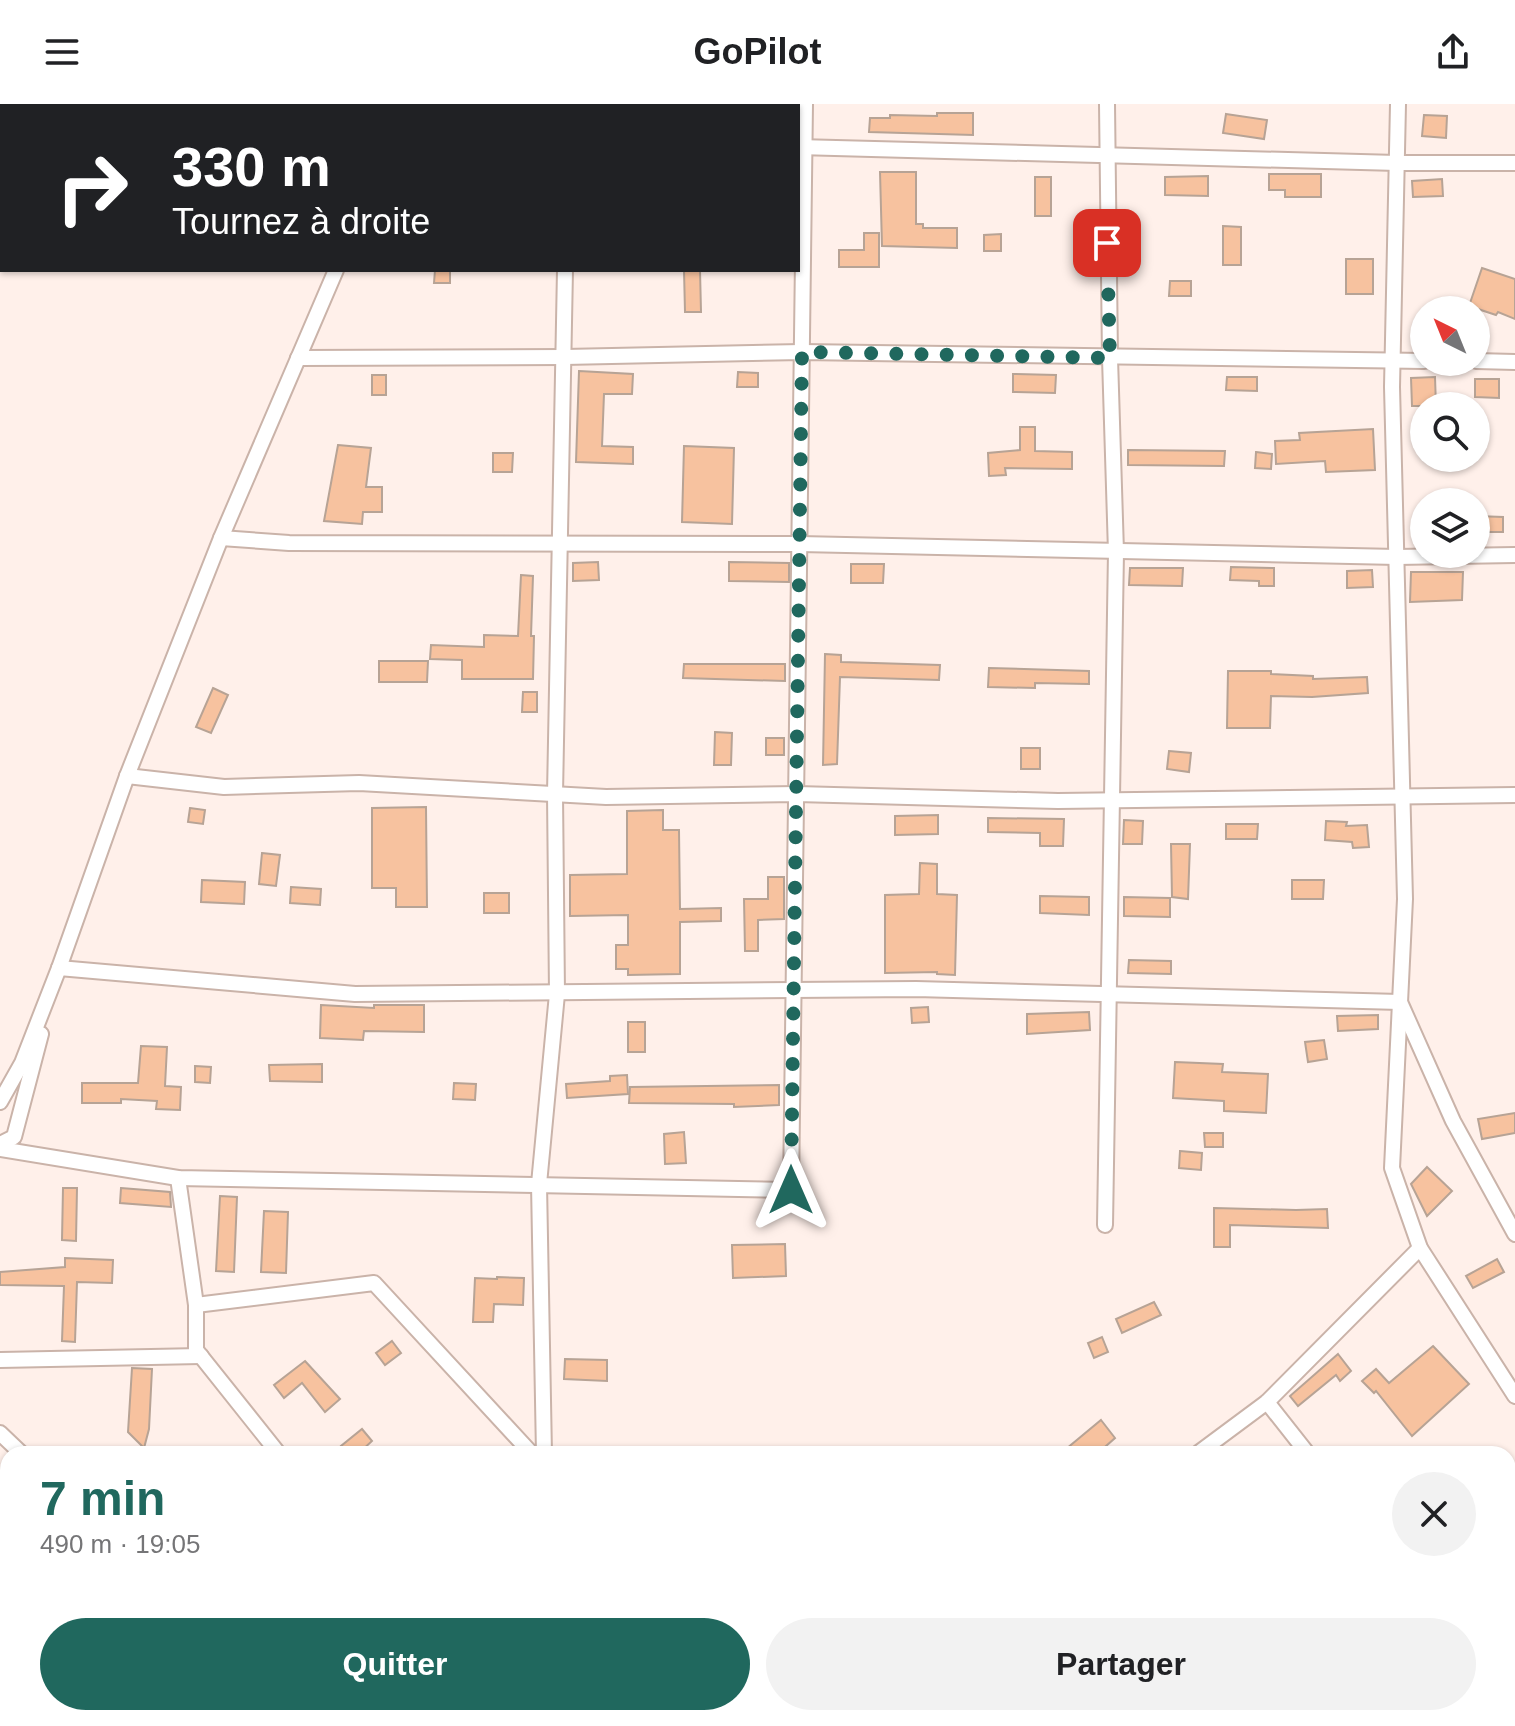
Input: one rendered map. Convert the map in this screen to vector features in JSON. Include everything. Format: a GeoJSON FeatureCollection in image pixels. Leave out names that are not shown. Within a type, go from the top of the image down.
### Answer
{"type":"FeatureCollection","features":[{"type":"Feature","properties":{"kind":"street"},"geometry":{"type":"LineString","coordinates":[[0,1146],[178,1178],[791,1190],[802,352],[801,147],[805,104]]}},
{"type":"Feature","properties":{"kind":"street"},"geometry":{"type":"LineString","coordinates":[[1105,1225],[1116,552],[1107,104]]}},
{"type":"Feature","properties":{"kind":"street"},"geometry":{"type":"LineString","coordinates":[[1398,104],[1393,361],[1405,899],[1392,1168],[1420,1248],[1515,1396]]}},
{"type":"Feature","properties":{"kind":"street"},"geometry":{"type":"LineString","coordinates":[[801,147],[1397,163],[1515,163]]}},
{"type":"Feature","properties":{"kind":"street"},"geometry":{"type":"LineString","coordinates":[[0,1102],[22,1063],[127,776],[221,538],[335,272]]}},
{"type":"Feature","properties":{"kind":"street"},"geometry":{"type":"LineString","coordinates":[[544,1446],[539,1184],[557,994],[555,794],[565,272]]}},
{"type":"Feature","properties":{"kind":"street"},"geometry":{"type":"LineString","coordinates":[[298,358],[802,352],[1410,361]]}},
{"type":"Feature","properties":{"kind":"street"},"geometry":{"type":"LineString","coordinates":[[1490,361],[1515,362]]}},
{"type":"Feature","properties":{"kind":"street"},"geometry":{"type":"LineString","coordinates":[[221,538],[289,543],[800,544],[1397,557],[1515,555]]}},
{"type":"Feature","properties":{"kind":"street"},"geometry":{"type":"LineString","coordinates":[[127,776],[224,787],[359,783],[606,797],[797,794],[1111,800],[1515,795]]}},
{"type":"Feature","properties":{"kind":"street"},"geometry":{"type":"LineString","coordinates":[[59,968],[355,994],[792,989],[1400,1002]]}},
{"type":"Feature","properties":{"kind":"street"},"geometry":{"type":"LineString","coordinates":[[0,1146],[14,1137],[59,968]]}},
{"type":"Feature","properties":{"kind":"street"},"geometry":{"type":"LineString","coordinates":[[1400,1002],[1453,1121],[1515,1234]]}},
{"type":"Feature","properties":{"kind":"street"},"geometry":{"type":"LineString","coordinates":[[178,1178],[196,1305],[196,1350],[273,1446]]}},
{"type":"Feature","properties":{"kind":"street"},"geometry":{"type":"LineString","coordinates":[[1208,1446],[1267,1402],[1420,1248]]}},
{"type":"Feature","properties":{"kind":"street"},"geometry":{"type":"LineString","coordinates":[[196,1305],[374,1283],[525,1446]]}},
{"type":"Feature","properties":{"kind":"street"},"geometry":{"type":"LineString","coordinates":[[0,1360],[201,1356]]}},
{"type":"Feature","properties":{"kind":"street"},"geometry":{"type":"LineString","coordinates":[[1267,1402],[1302,1446]]}},
{"type":"Feature","properties":{"kind":"building"},"geometry":{"type":"Polygon","coordinates":[[[937,113],[973,113],[973,135],[869,132],[870,118],[890,118],[890,115],[937,116],[937,113]]]}},
{"type":"Feature","properties":{"kind":"building"},"geometry":{"type":"Polygon","coordinates":[[[1226,114],[1267,120],[1264,139],[1223,133],[1226,114]]]}},
{"type":"Feature","properties":{"kind":"building"},"geometry":{"type":"Polygon","coordinates":[[[1424,115],[1447,116],[1446,138],[1422,136],[1424,115]]]}},
{"type":"Feature","properties":{"kind":"building"},"geometry":{"type":"Polygon","coordinates":[[[880,172],[916,172],[916,224],[923,224],[923,228],[957,228],[957,248],[882,246],[880,172]]]}},
{"type":"Feature","properties":{"kind":"building"},"geometry":{"type":"Polygon","coordinates":[[[1269,174],[1321,174],[1321,197],[1285,197],[1285,190],[1269,190],[1269,174]]]}},
{"type":"Feature","properties":{"kind":"building"},"geometry":{"type":"Polygon","coordinates":[[[1208,176],[1208,196],[1165,195],[1165,177],[1208,176]]]}},
{"type":"Feature","properties":{"kind":"building"},"geometry":{"type":"Polygon","coordinates":[[[1035,177],[1051,177],[1051,216],[1035,216],[1035,177]]]}},
{"type":"Feature","properties":{"kind":"building"},"geometry":{"type":"Polygon","coordinates":[[[1442,179],[1443,196],[1413,197],[1412,181],[1442,179]]]}},
{"type":"Feature","properties":{"kind":"building"},"geometry":{"type":"Polygon","coordinates":[[[1223,226],[1241,227],[1241,265],[1223,265],[1223,226]]]}},
{"type":"Feature","properties":{"kind":"building"},"geometry":{"type":"Polygon","coordinates":[[[864,233],[879,233],[879,267],[839,267],[839,250],[864,250],[864,233]]]}},
{"type":"Feature","properties":{"kind":"building"},"geometry":{"type":"Polygon","coordinates":[[[1001,234],[1001,251],[984,251],[984,235],[1001,234]]]}},
{"type":"Feature","properties":{"kind":"building"},"geometry":{"type":"Polygon","coordinates":[[[1346,259],[1373,259],[1373,294],[1346,294],[1346,259]]]}},
{"type":"Feature","properties":{"kind":"building"},"geometry":{"type":"Polygon","coordinates":[[[1482,268],[1515,279],[1515,319],[1498,312],[1496,315],[1490,313],[1490,296],[1472,296],[1482,268]]]}},
{"type":"Feature","properties":{"kind":"building"},"geometry":{"type":"Polygon","coordinates":[[[435,272],[450,272],[450,283],[434,283],[435,272]]]}},
{"type":"Feature","properties":{"kind":"building"},"geometry":{"type":"Polygon","coordinates":[[[684,272],[700,272],[701,312],[685,312],[684,272]]]}},
{"type":"Feature","properties":{"kind":"building"},"geometry":{"type":"Polygon","coordinates":[[[1170,281],[1191,281],[1191,296],[1169,296],[1170,281]]]}},
{"type":"Feature","properties":{"kind":"building"},"geometry":{"type":"Polygon","coordinates":[[[579,371],[633,374],[632,394],[604,394],[602,446],[633,447],[633,464],[576,462],[579,371]]]}},
{"type":"Feature","properties":{"kind":"building"},"geometry":{"type":"Polygon","coordinates":[[[738,372],[758,373],[758,387],[737,387],[738,372]]]}},
{"type":"Feature","properties":{"kind":"building"},"geometry":{"type":"Polygon","coordinates":[[[1013,374],[1056,375],[1055,393],[1013,392],[1013,374]]]}},
{"type":"Feature","properties":{"kind":"building"},"geometry":{"type":"Polygon","coordinates":[[[372,375],[386,375],[386,395],[372,395],[372,375]]]}},
{"type":"Feature","properties":{"kind":"building"},"geometry":{"type":"Polygon","coordinates":[[[1227,377],[1257,377],[1257,391],[1226,390],[1227,377]]]}},
{"type":"Feature","properties":{"kind":"building"},"geometry":{"type":"Polygon","coordinates":[[[1435,377],[1436,392],[1412,392],[1411,378],[1435,377]]]}},
{"type":"Feature","properties":{"kind":"building"},"geometry":{"type":"Polygon","coordinates":[[[1475,379],[1499,379],[1499,398],[1490,398],[1490,392],[1475,392],[1475,379]]]}},
{"type":"Feature","properties":{"kind":"building"},"geometry":{"type":"Polygon","coordinates":[[[1020,427],[1035,427],[1035,451],[1072,452],[1072,469],[1005,468],[1006,475],[989,476],[988,453],[1020,450],[1020,427]]]}},
{"type":"Feature","properties":{"kind":"building"},"geometry":{"type":"Polygon","coordinates":[[[1373,429],[1375,470],[1326,472],[1325,461],[1276,464],[1275,441],[1300,440],[1299,433],[1373,429]]]}},
{"type":"Feature","properties":{"kind":"building"},"geometry":{"type":"Polygon","coordinates":[[[338,445],[371,448],[366,487],[382,487],[382,512],[363,512],[362,524],[324,521],[338,445]]]}},
{"type":"Feature","properties":{"kind":"building"},"geometry":{"type":"Polygon","coordinates":[[[684,446],[734,448],[732,524],[682,522],[684,446]]]}},
{"type":"Feature","properties":{"kind":"building"},"geometry":{"type":"Polygon","coordinates":[[[1128,450],[1225,451],[1224,466],[1128,465],[1128,450]]]}},
{"type":"Feature","properties":{"kind":"building"},"geometry":{"type":"Polygon","coordinates":[[[1256,452],[1272,454],[1271,469],[1255,468],[1256,452]]]}},
{"type":"Feature","properties":{"kind":"building"},"geometry":{"type":"Polygon","coordinates":[[[493,453],[513,453],[512,472],[493,472],[493,453]]]}},
{"type":"Feature","properties":{"kind":"building"},"geometry":{"type":"Polygon","coordinates":[[[1490,517],[1503,517],[1503,532],[1490,532],[1490,517]]]}},
{"type":"Feature","properties":{"kind":"building"},"geometry":{"type":"Polygon","coordinates":[[[598,562],[599,580],[573,581],[573,563],[598,562]]]}},
{"type":"Feature","properties":{"kind":"building"},"geometry":{"type":"Polygon","coordinates":[[[729,562],[789,563],[789,582],[729,581],[729,562]]]}},
{"type":"Feature","properties":{"kind":"building"},"geometry":{"type":"Polygon","coordinates":[[[851,564],[884,564],[883,583],[851,583],[851,564]]]}},
{"type":"Feature","properties":{"kind":"building"},"geometry":{"type":"Polygon","coordinates":[[[1231,567],[1274,568],[1274,586],[1259,586],[1259,581],[1230,580],[1231,567]]]}},
{"type":"Feature","properties":{"kind":"building"},"geometry":{"type":"Polygon","coordinates":[[[1130,568],[1183,568],[1182,586],[1129,585],[1130,568]]]}},
{"type":"Feature","properties":{"kind":"building"},"geometry":{"type":"Polygon","coordinates":[[[1372,570],[1373,587],[1347,588],[1347,571],[1372,570]]]}},
{"type":"Feature","properties":{"kind":"building"},"geometry":{"type":"Polygon","coordinates":[[[1411,572],[1463,572],[1462,600],[1410,602],[1411,572]]]}},
{"type":"Feature","properties":{"kind":"building"},"geometry":{"type":"Polygon","coordinates":[[[521,575],[533,576],[533,679],[462,679],[462,660],[430,659],[431,645],[484,647],[484,635],[518,636],[521,575]]]}},
{"type":"Feature","properties":{"kind":"building"},"geometry":{"type":"Polygon","coordinates":[[[825,654],[841,655],[841,662],[940,665],[939,680],[840,677],[837,764],[823,765],[825,654]]]}},
{"type":"Feature","properties":{"kind":"building"},"geometry":{"type":"Polygon","coordinates":[[[379,661],[428,661],[427,682],[379,682],[379,661]]]}},
{"type":"Feature","properties":{"kind":"building"},"geometry":{"type":"Polygon","coordinates":[[[684,664],[785,664],[785,681],[683,678],[684,664]]]}},
{"type":"Feature","properties":{"kind":"building"},"geometry":{"type":"Polygon","coordinates":[[[989,668],[1089,671],[1089,684],[1035,683],[1035,688],[988,687],[989,668]]]}},
{"type":"Feature","properties":{"kind":"building"},"geometry":{"type":"Polygon","coordinates":[[[1228,671],[1271,671],[1271,674],[1313,676],[1313,679],[1367,677],[1368,693],[1271,696],[1270,728],[1227,728],[1228,671]]]}},
{"type":"Feature","properties":{"kind":"building"},"geometry":{"type":"Polygon","coordinates":[[[213,688],[228,695],[211,733],[196,727],[213,688]]]}},
{"type":"Feature","properties":{"kind":"building"},"geometry":{"type":"Polygon","coordinates":[[[523,692],[537,692],[537,712],[522,712],[523,692]]]}},
{"type":"Feature","properties":{"kind":"building"},"geometry":{"type":"Polygon","coordinates":[[[715,732],[732,733],[731,765],[714,765],[715,732]]]}},
{"type":"Feature","properties":{"kind":"building"},"geometry":{"type":"Polygon","coordinates":[[[766,738],[784,738],[784,755],[766,755],[766,738]]]}},
{"type":"Feature","properties":{"kind":"building"},"geometry":{"type":"Polygon","coordinates":[[[1021,748],[1040,748],[1040,769],[1021,769],[1021,748]]]}},
{"type":"Feature","properties":{"kind":"building"},"geometry":{"type":"Polygon","coordinates":[[[1169,751],[1191,753],[1189,772],[1167,769],[1169,751]]]}},
{"type":"Feature","properties":{"kind":"building"},"geometry":{"type":"Polygon","coordinates":[[[426,807],[427,907],[396,907],[396,888],[372,888],[372,808],[426,807]]]}},
{"type":"Feature","properties":{"kind":"building"},"geometry":{"type":"Polygon","coordinates":[[[190,808],[205,810],[203,824],[188,822],[190,808]]]}},
{"type":"Feature","properties":{"kind":"building"},"geometry":{"type":"Polygon","coordinates":[[[663,810],[663,830],[679,830],[680,909],[721,908],[721,921],[680,922],[680,974],[628,975],[628,969],[616,969],[616,945],[628,945],[628,915],[570,916],[570,875],[627,874],[627,811],[663,810]]]}},
{"type":"Feature","properties":{"kind":"building"},"geometry":{"type":"Polygon","coordinates":[[[938,815],[938,834],[895,835],[895,816],[938,815]]]}},
{"type":"Feature","properties":{"kind":"building"},"geometry":{"type":"Polygon","coordinates":[[[988,818],[1064,819],[1063,846],[1040,846],[1040,833],[988,832],[988,818]]]}},
{"type":"Feature","properties":{"kind":"building"},"geometry":{"type":"Polygon","coordinates":[[[1124,820],[1143,821],[1142,844],[1123,844],[1124,820]]]}},
{"type":"Feature","properties":{"kind":"building"},"geometry":{"type":"Polygon","coordinates":[[[1326,821],[1347,822],[1346,826],[1367,825],[1369,847],[1353,848],[1352,842],[1325,840],[1326,821]]]}},
{"type":"Feature","properties":{"kind":"building"},"geometry":{"type":"Polygon","coordinates":[[[1226,824],[1258,824],[1257,839],[1226,839],[1226,824]]]}},
{"type":"Feature","properties":{"kind":"building"},"geometry":{"type":"Polygon","coordinates":[[[1171,844],[1190,844],[1188,899],[1172,897],[1171,844]]]}},
{"type":"Feature","properties":{"kind":"building"},"geometry":{"type":"Polygon","coordinates":[[[262,853],[280,855],[276,886],[259,884],[262,853]]]}},
{"type":"Feature","properties":{"kind":"building"},"geometry":{"type":"Polygon","coordinates":[[[920,863],[937,864],[937,894],[957,895],[955,975],[937,972],[885,973],[885,895],[919,894],[920,863]]]}},
{"type":"Feature","properties":{"kind":"building"},"geometry":{"type":"Polygon","coordinates":[[[768,877],[784,877],[784,919],[758,920],[758,951],[745,951],[744,899],[768,899],[768,877]]]}},
{"type":"Feature","properties":{"kind":"building"},"geometry":{"type":"Polygon","coordinates":[[[202,880],[245,882],[244,904],[201,902],[202,880]]]}},
{"type":"Feature","properties":{"kind":"building"},"geometry":{"type":"Polygon","coordinates":[[[1292,880],[1324,880],[1323,899],[1292,899],[1292,880]]]}},
{"type":"Feature","properties":{"kind":"building"},"geometry":{"type":"Polygon","coordinates":[[[291,887],[321,889],[320,905],[290,903],[291,887]]]}},
{"type":"Feature","properties":{"kind":"building"},"geometry":{"type":"Polygon","coordinates":[[[484,893],[509,893],[509,913],[484,913],[484,893]]]}},
{"type":"Feature","properties":{"kind":"building"},"geometry":{"type":"Polygon","coordinates":[[[1040,896],[1089,897],[1089,915],[1040,913],[1040,896]]]}},
{"type":"Feature","properties":{"kind":"building"},"geometry":{"type":"Polygon","coordinates":[[[1124,897],[1170,898],[1170,917],[1124,916],[1124,897]]]}},
{"type":"Feature","properties":{"kind":"building"},"geometry":{"type":"Polygon","coordinates":[[[1129,960],[1171,961],[1171,974],[1128,973],[1129,960]]]}},
{"type":"Feature","properties":{"kind":"building"},"geometry":{"type":"Polygon","coordinates":[[[321,1005],[374,1008],[374,1005],[424,1005],[424,1032],[364,1031],[363,1040],[320,1038],[321,1005]]]}},
{"type":"Feature","properties":{"kind":"building"},"geometry":{"type":"Polygon","coordinates":[[[928,1007],[929,1022],[912,1023],[911,1008],[928,1007]]]}},
{"type":"Feature","properties":{"kind":"building"},"geometry":{"type":"Polygon","coordinates":[[[1089,1012],[1090,1030],[1027,1034],[1027,1014],[1089,1012]]]}},
{"type":"Feature","properties":{"kind":"building"},"geometry":{"type":"Polygon","coordinates":[[[1378,1015],[1378,1029],[1338,1031],[1337,1016],[1378,1015]]]}},
{"type":"Feature","properties":{"kind":"building"},"geometry":{"type":"Polygon","coordinates":[[[628,1022],[645,1022],[645,1052],[628,1052],[628,1022]]]}},
{"type":"Feature","properties":{"kind":"building"},"geometry":{"type":"Polygon","coordinates":[[[1324,1040],[1327,1059],[1308,1062],[1305,1042],[1324,1040]]]}},
{"type":"Feature","properties":{"kind":"building"},"geometry":{"type":"Polygon","coordinates":[[[141,1046],[167,1047],[165,1086],[181,1087],[180,1110],[156,1109],[157,1101],[121,1099],[121,1103],[82,1103],[82,1083],[138,1083],[141,1046]]]}},
{"type":"Feature","properties":{"kind":"building"},"geometry":{"type":"Polygon","coordinates":[[[1175,1062],[1223,1064],[1222,1072],[1268,1074],[1266,1113],[1224,1111],[1224,1101],[1173,1098],[1175,1062]]]}},
{"type":"Feature","properties":{"kind":"building"},"geometry":{"type":"Polygon","coordinates":[[[322,1064],[322,1082],[270,1081],[269,1065],[322,1064]]]}},
{"type":"Feature","properties":{"kind":"building"},"geometry":{"type":"Polygon","coordinates":[[[195,1066],[211,1067],[210,1083],[195,1082],[195,1066]]]}},
{"type":"Feature","properties":{"kind":"building"},"geometry":{"type":"Polygon","coordinates":[[[627,1075],[628,1094],[567,1098],[566,1084],[610,1081],[610,1076],[627,1075]]]}},
{"type":"Feature","properties":{"kind":"building"},"geometry":{"type":"Polygon","coordinates":[[[454,1083],[476,1084],[475,1100],[453,1099],[454,1083]]]}},
{"type":"Feature","properties":{"kind":"building"},"geometry":{"type":"Polygon","coordinates":[[[779,1085],[779,1105],[734,1107],[734,1104],[629,1103],[630,1087],[779,1085]]]}},
{"type":"Feature","properties":{"kind":"building"},"geometry":{"type":"Polygon","coordinates":[[[1515,1113],[1515,1133],[1482,1139],[1478,1119],[1515,1113]]]}},
{"type":"Feature","properties":{"kind":"building"},"geometry":{"type":"Polygon","coordinates":[[[684,1132],[686,1163],[665,1164],[664,1134],[684,1132]]]}},
{"type":"Feature","properties":{"kind":"building"},"geometry":{"type":"Polygon","coordinates":[[[1204,1133],[1223,1133],[1223,1147],[1205,1147],[1204,1133]]]}},
{"type":"Feature","properties":{"kind":"building"},"geometry":{"type":"Polygon","coordinates":[[[1180,1151],[1202,1153],[1201,1170],[1179,1168],[1180,1151]]]}},
{"type":"Feature","properties":{"kind":"building"},"geometry":{"type":"Polygon","coordinates":[[[1427,1167],[1452,1191],[1427,1216],[1411,1184],[1427,1167]]]}},
{"type":"Feature","properties":{"kind":"building"},"geometry":{"type":"Polygon","coordinates":[[[63,1188],[77,1188],[76,1241],[62,1240],[63,1188]]]}},
{"type":"Feature","properties":{"kind":"building"},"geometry":{"type":"Polygon","coordinates":[[[121,1188],[170,1192],[171,1207],[120,1203],[121,1188]]]}},
{"type":"Feature","properties":{"kind":"building"},"geometry":{"type":"Polygon","coordinates":[[[220,1196],[237,1197],[234,1272],[216,1271],[220,1196]]]}},
{"type":"Feature","properties":{"kind":"building"},"geometry":{"type":"Polygon","coordinates":[[[1214,1208],[1327,1209],[1328,1228],[1230,1225],[1230,1247],[1214,1247],[1214,1208]]]}},
{"type":"Feature","properties":{"kind":"building"},"geometry":{"type":"Polygon","coordinates":[[[264,1211],[288,1212],[286,1273],[261,1272],[264,1211]]]}},
{"type":"Feature","properties":{"kind":"building"},"geometry":{"type":"Polygon","coordinates":[[[785,1244],[786,1276],[733,1278],[732,1245],[785,1244]]]}},
{"type":"Feature","properties":{"kind":"building"},"geometry":{"type":"Polygon","coordinates":[[[65,1258],[113,1260],[112,1283],[77,1282],[75,1342],[62,1341],[64,1286],[0,1285],[0,1272],[65,1267],[65,1258]]]}},
{"type":"Feature","properties":{"kind":"building"},"geometry":{"type":"Polygon","coordinates":[[[1497,1259],[1504,1272],[1473,1288],[1466,1276],[1497,1259]]]}},
{"type":"Feature","properties":{"kind":"building"},"geometry":{"type":"Polygon","coordinates":[[[475,1278],[524,1278],[523,1305],[494,1304],[493,1322],[473,1322],[475,1278]]]}},
{"type":"Feature","properties":{"kind":"building"},"geometry":{"type":"Polygon","coordinates":[[[1154,1302],[1161,1315],[1122,1333],[1116,1319],[1154,1302]]]}},
{"type":"Feature","properties":{"kind":"building"},"geometry":{"type":"Polygon","coordinates":[[[1102,1337],[1108,1352],[1094,1358],[1088,1343],[1102,1337]]]}},
{"type":"Feature","properties":{"kind":"building"},"geometry":{"type":"Polygon","coordinates":[[[392,1341],[401,1353],[385,1365],[376,1353],[392,1341]]]}},
{"type":"Feature","properties":{"kind":"building"},"geometry":{"type":"Polygon","coordinates":[[[1433,1346],[1469,1384],[1412,1436],[1376,1391],[1374,1393],[1362,1381],[1376,1369],[1389,1383],[1433,1346]]]}},
{"type":"Feature","properties":{"kind":"building"},"geometry":{"type":"Polygon","coordinates":[[[1338,1354],[1351,1371],[1340,1381],[1336,1375],[1298,1406],[1290,1396],[1338,1354]]]}},
{"type":"Feature","properties":{"kind":"building"},"geometry":{"type":"Polygon","coordinates":[[[565,1359],[607,1360],[607,1381],[564,1379],[565,1359]]]}},
{"type":"Feature","properties":{"kind":"building"},"geometry":{"type":"Polygon","coordinates":[[[305,1361],[340,1399],[325,1412],[302,1383],[284,1398],[274,1385],[305,1361]]]}},
{"type":"Feature","properties":{"kind":"building"},"geometry":{"type":"Polygon","coordinates":[[[132,1368],[152,1369],[149,1429],[145,1446],[128,1432],[132,1368]]]}},
{"type":"Feature","properties":{"kind":"building"},"geometry":{"type":"Polygon","coordinates":[[[1101,1420],[1115,1438],[1106,1446],[1070,1446],[1101,1420]]]}},
{"type":"Feature","properties":{"kind":"building"},"geometry":{"type":"Polygon","coordinates":[[[362,1429],[372,1441],[367,1446],[341,1446],[362,1429]]]}},
{"type":"Feature","properties":{"kind":"route"},"geometry":{"type":"LineString","coordinates":[[791,1190],[802,352],[1110,358],[1107,243]]}}]}
